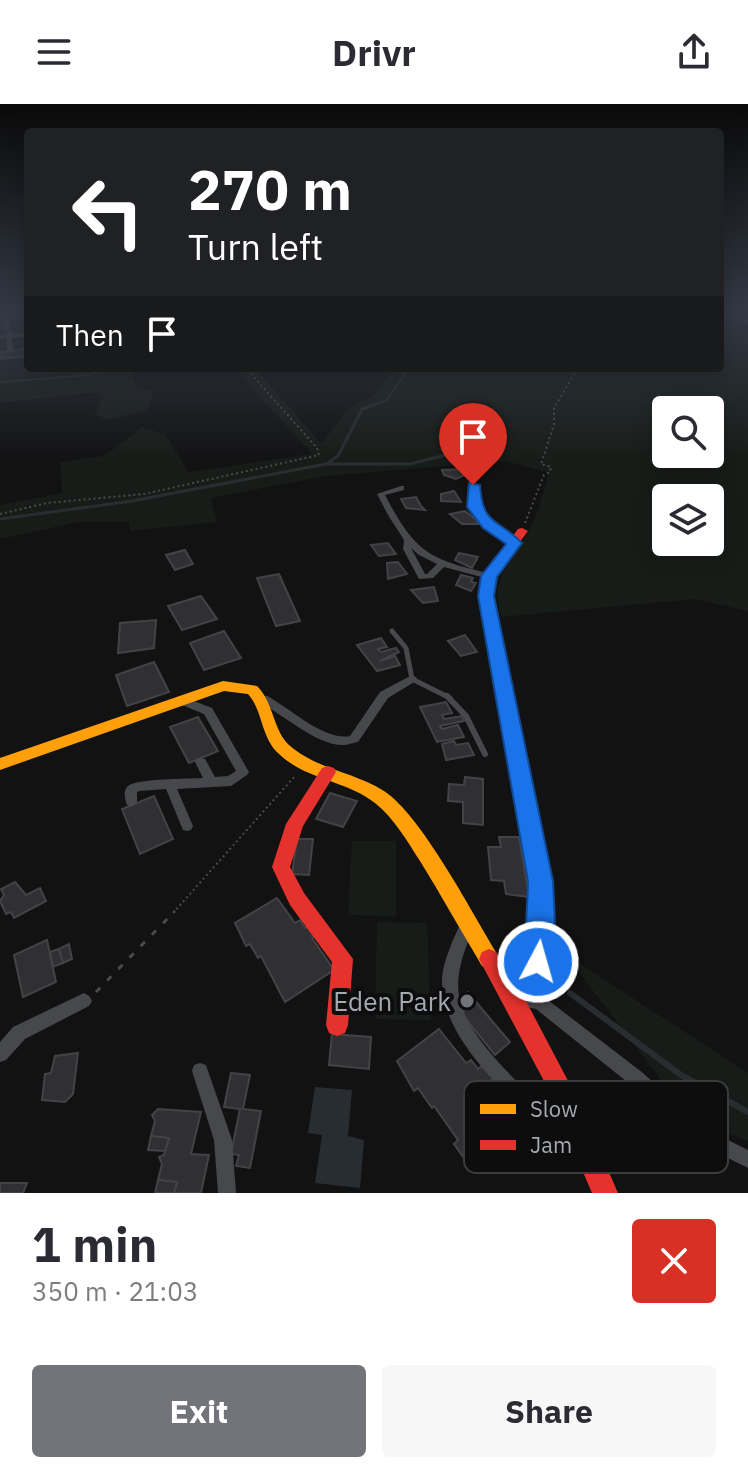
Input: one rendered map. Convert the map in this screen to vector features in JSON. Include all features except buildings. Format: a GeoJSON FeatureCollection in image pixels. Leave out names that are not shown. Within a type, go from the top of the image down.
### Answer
{"type":"FeatureCollection","features":[{"type":"Feature","properties":{"kind":"street"},"geometry":{"type":"LineString","coordinates":[[473,485],[474,507],[488,525],[518,537],[489,576],[487,614],[510,711],[540,881],[542,925],[538,962],[527,988],[515,999]]}},
{"type":"Feature","properties":{"kind":"street"},"geometry":{"type":"LineString","coordinates":[[401,488],[381,494],[408,541],[440,566],[489,576]]}},
{"type":"Feature","properties":{"kind":"street"},"geometry":{"type":"LineString","coordinates":[[408,541],[407,549],[422,577],[430,576],[440,566]]}},
{"type":"Feature","properties":{"kind":"street"},"geometry":{"type":"LineString","coordinates":[[263,699],[283,708],[332,742],[347,743],[354,739],[384,695],[412,679]]}},
{"type":"Feature","properties":{"kind":"street"},"geometry":{"type":"LineString","coordinates":[[0,764],[223,686],[238,685],[257,691],[263,699],[270,731],[278,744],[307,764],[365,787],[393,807],[515,999],[556,1081]]}},
{"type":"Feature","properties":{"kind":"street"},"geometry":{"type":"LineString","coordinates":[[131,802],[131,790],[137,786],[211,782],[240,777],[242,763],[208,711],[181,700]]}},
{"type":"Feature","properties":{"kind":"street"},"geometry":{"type":"LineString","coordinates":[[201,762],[211,782]]}},
{"type":"Feature","properties":{"kind":"street"},"geometry":{"type":"LineString","coordinates":[[328,772],[289,836],[282,856],[283,876],[343,959],[337,1025]]}},
{"type":"Feature","properties":{"kind":"street"},"geometry":{"type":"LineString","coordinates":[[169,783],[187,826]]}},
{"type":"Feature","properties":{"kind":"street"},"geometry":{"type":"LineString","coordinates":[[468,923],[450,977],[451,1003],[460,1026],[508,1081]]}},
{"type":"Feature","properties":{"kind":"street"},"geometry":{"type":"LineString","coordinates":[[515,999],[539,1002],[639,1081]]}},
{"type":"Feature","properties":{"kind":"street"},"geometry":{"type":"LineString","coordinates":[[0,1054],[19,1033],[84,1001]]}},
{"type":"Feature","properties":{"kind":"street"},"geometry":{"type":"LineString","coordinates":[[200,1071],[223,1140],[227,1193]]}},
{"type":"Feature","properties":{"kind":"street"},"geometry":{"type":"LineString","coordinates":[[728,1149],[748,1159]]}},
{"type":"Feature","properties":{"kind":"street"},"geometry":{"type":"LineString","coordinates":[[597,1173],[605,1193]]}},
{"type":"Feature","properties":{"kind":"lane"},"geometry":{"type":"LineString","coordinates":[[392,631],[406,648],[412,679],[433,686],[464,709],[485,754]]}},
{"type":"Feature","properties":{"kind":"path"},"geometry":{"type":"LineString","coordinates":[[0,514],[47,503],[144,494],[319,455],[317,448],[250,372]]}},
{"type":"Feature","properties":{"kind":"path"},"geometry":{"type":"LineString","coordinates":[[518,537],[544,475],[550,472],[551,467],[541,464],[554,424],[554,408],[576,372]]}},
{"type":"Feature","properties":{"kind":"path"},"geometry":{"type":"LineString","coordinates":[[84,1001],[108,982],[138,946],[195,890],[307,764]]}},
{"type":"Feature","properties":{"kind":"shaded area"},"geometry":{"type":"Polygon","coordinates":[[[0,361],[24,361],[24,372],[68,372],[47,376],[0,376],[0,361]]]}},
{"type":"Feature","properties":{"kind":"shaded area"},"geometry":{"type":"Polygon","coordinates":[[[724,361],[748,361],[748,611],[694,599],[501,617],[498,602],[500,580],[532,525],[549,473],[505,461],[326,476],[211,498],[217,522],[130,531],[129,522],[78,522],[0,539],[0,505],[62,493],[60,462],[104,456],[142,427],[165,434],[189,472],[312,454],[238,372],[259,372],[321,443],[351,406],[371,398],[391,372],[724,372],[724,361]]]}},
{"type":"Feature","properties":{"kind":"shaded area"},"geometry":{"type":"Polygon","coordinates":[[[68,372],[135,372],[136,388],[154,391],[148,410],[107,420],[95,414],[103,396],[90,393],[0,403],[0,376],[47,376],[68,372]]]}},
{"type":"Feature","properties":{"kind":"shaded area"},"geometry":{"type":"Polygon","coordinates":[[[352,841],[396,841],[396,916],[348,915],[352,841]]]}},
{"type":"Feature","properties":{"kind":"shaded area"},"geometry":{"type":"Polygon","coordinates":[[[377,922],[427,923],[431,1020],[375,1019],[377,922]]]}},
{"type":"Feature","properties":{"kind":"shaded area"},"geometry":{"type":"Polygon","coordinates":[[[565,954],[748,1073],[748,1141],[728,1133],[728,1081],[662,1081],[565,954]]]}},
{"type":"Feature","properties":{"kind":"shaded area"},"geometry":{"type":"Polygon","coordinates":[[[315,1087],[352,1090],[348,1136],[364,1140],[360,1188],[315,1183],[322,1135],[308,1133],[315,1087]]]}},
{"type":"Feature","properties":{"kind":"waterway"},"geometry":{"type":"LineString","coordinates":[[0,382],[99,372]]}},
{"type":"Feature","properties":{"kind":"waterway"},"geometry":{"type":"LineString","coordinates":[[371,406],[386,401],[406,372]]}},
{"type":"Feature","properties":{"kind":"waterway"},"geometry":{"type":"LineString","coordinates":[[0,519],[132,501],[326,464],[338,456],[362,409],[371,406]]}},
{"type":"Feature","properties":{"kind":"waterway"},"geometry":{"type":"LineString","coordinates":[[329,464],[410,464],[446,455],[453,445],[474,446],[490,438]]}},
{"type":"Feature","properties":{"kind":"waterway"},"geometry":{"type":"LineString","coordinates":[[570,993],[692,1081]]}},
{"type":"Feature","properties":{"kind":"waterway"},"geometry":{"type":"LineString","coordinates":[[728,1101],[748,1112]]}},
{"type":"Feature","properties":{"kind":"traffic: slow"},"geometry":{"type":"LineString","coordinates":[[0,764],[223,686],[252,690],[262,703],[273,734],[282,748],[304,764],[368,790],[392,808],[421,847],[489,959]]}},
{"type":"Feature","properties":{"kind":"traffic: jam"},"geometry":{"type":"LineString","coordinates":[[515,999],[536,958],[541,928],[540,881],[486,596],[489,576],[522,531]]}},
{"type":"Feature","properties":{"kind":"traffic: jam"},"geometry":{"type":"LineString","coordinates":[[328,772],[295,824],[281,867],[297,899],[343,959],[337,1025]]}},
{"type":"Feature","properties":{"kind":"traffic: jam"},"geometry":{"type":"LineString","coordinates":[[489,959],[557,1081]]}},
{"type":"Feature","properties":{"kind":"traffic: jam"},"geometry":{"type":"LineString","coordinates":[[597,1173],[605,1193]]}},
{"type":"Feature","properties":{"kind":"place","name":"Eden Park"},"geometry":{"type":"Point","coordinates":[467,1001]}},
{"type":"Feature","properties":{"kind":"route"},"geometry":{"type":"LineString","coordinates":[[473,485],[474,507],[488,525],[515,543],[489,576],[486,596],[540,881],[542,925],[538,962]]}}]}
